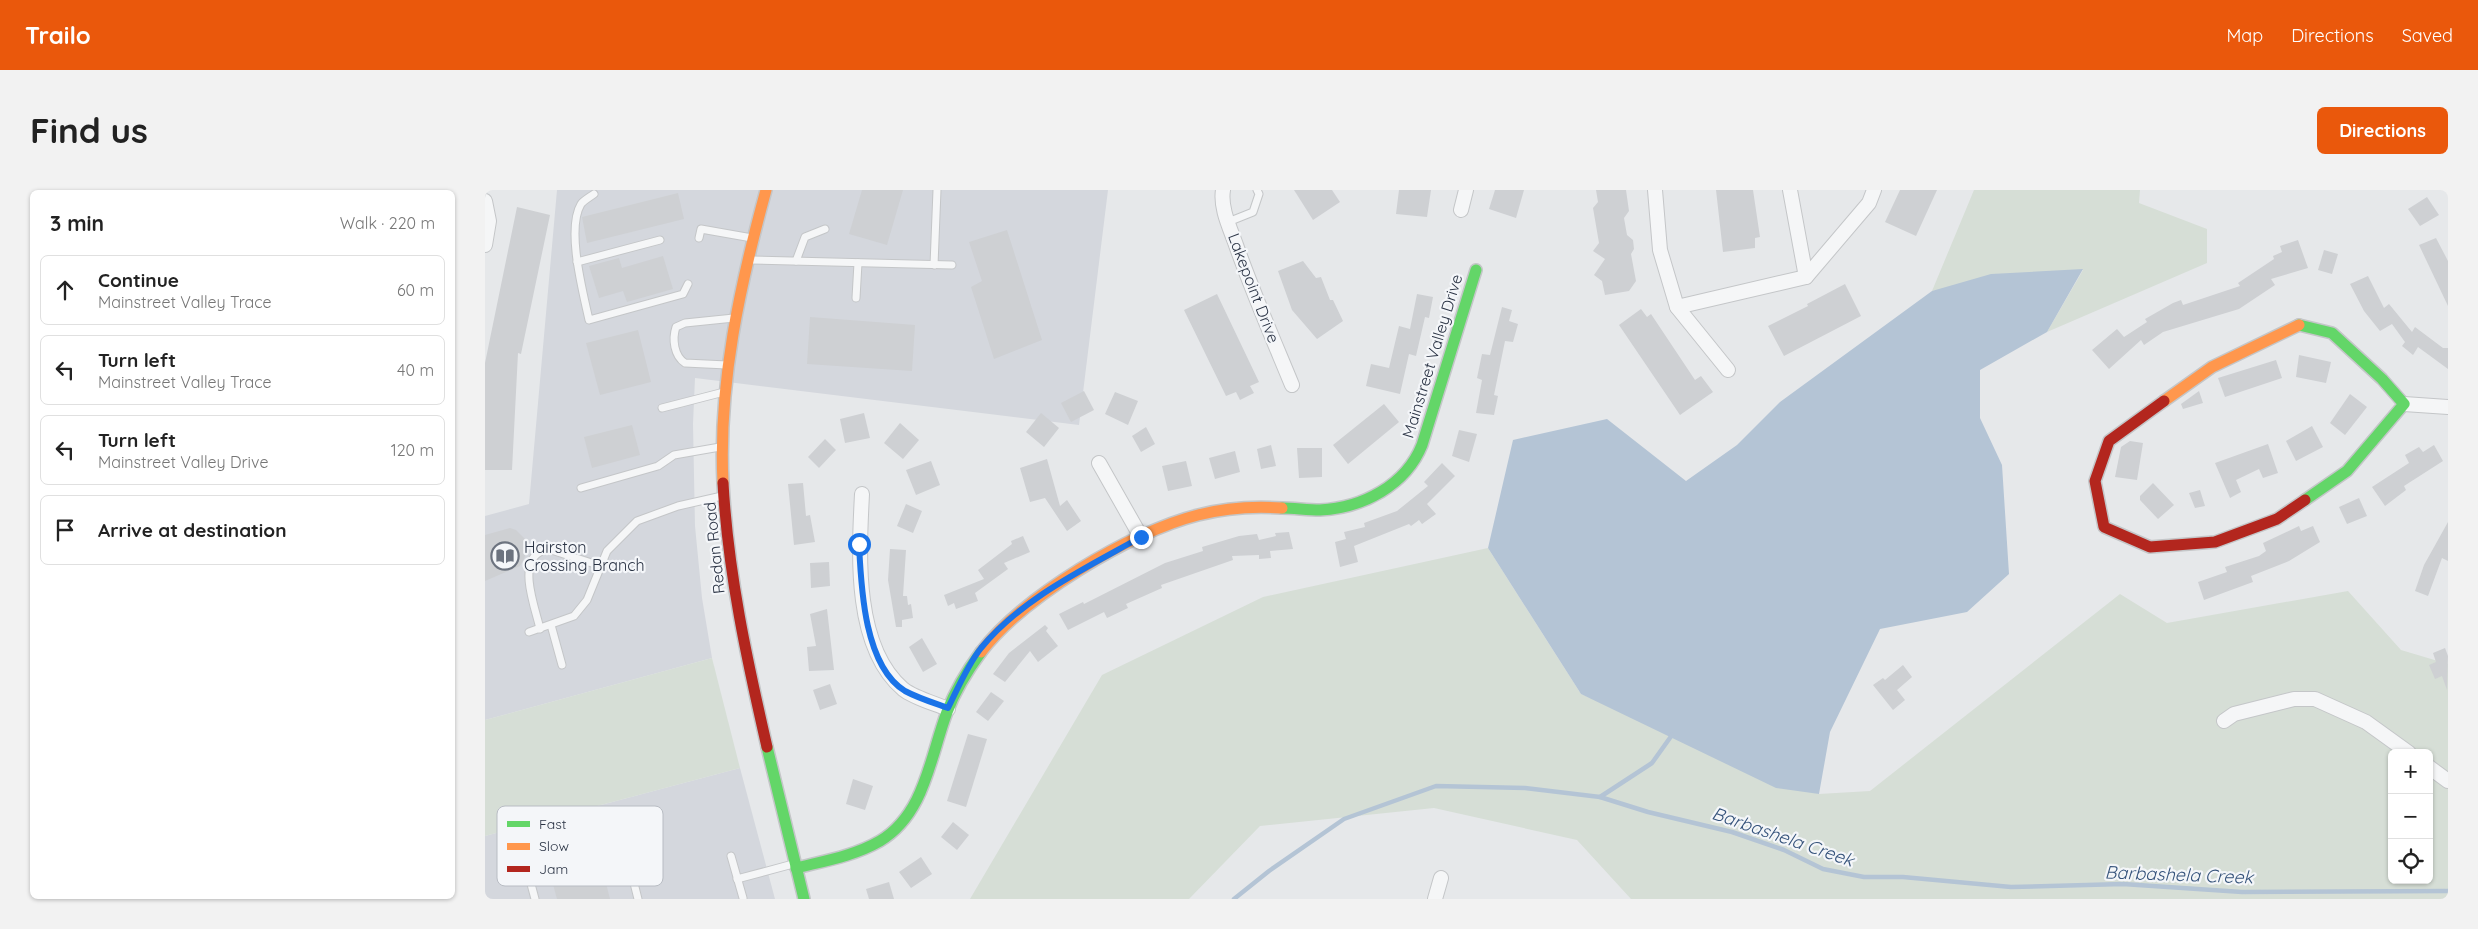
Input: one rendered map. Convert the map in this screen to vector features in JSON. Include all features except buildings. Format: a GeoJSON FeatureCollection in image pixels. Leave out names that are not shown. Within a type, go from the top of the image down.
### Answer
{"type":"FeatureCollection","features":[{"type":"Feature","properties":{"kind":"street","name":"Redan Road"},"geometry":{"type":"LineString","coordinates":[[766,190],[748,260],[730,365],[723,446],[725,496],[732,585],[763,731],[804,899]]}},
{"type":"Feature","properties":{"kind":"street","name":"Lakepoint Drive"},"geometry":{"type":"LineString","coordinates":[[1223,190],[1221,199],[1253,293],[1292,385]]}},
{"type":"Feature","properties":{"kind":"street"},"geometry":{"type":"LineString","coordinates":[[1461,210],[1466,190]]}},
{"type":"Feature","properties":{"kind":"street"},"geometry":{"type":"LineString","coordinates":[[1655,190],[1660,250],[1677,306],[1728,370]]}},
{"type":"Feature","properties":{"kind":"street"},"geometry":{"type":"LineString","coordinates":[[1790,190],[1806,277]]}},
{"type":"Feature","properties":{"kind":"street"},"geometry":{"type":"LineString","coordinates":[[1677,306],[1806,277],[1869,203],[1874,190]]}},
{"type":"Feature","properties":{"kind":"street"},"geometry":{"type":"LineString","coordinates":[[485,202],[489,221],[485,245]]}},
{"type":"Feature","properties":{"kind":"street","name":"Mainstreet Valley Drive"},"geometry":{"type":"LineString","coordinates":[[796,866],[865,848],[901,825],[915,804],[925,783],[948,708],[981,648],[1004,625],[1034,600],[1071,576],[1141,537],[1180,521],[1220,510],[1267,507],[1322,510],[1367,499],[1389,487],[1411,466],[1422,445],[1476,270]]}},
{"type":"Feature","properties":{"kind":"street"},"geometry":{"type":"LineString","coordinates":[[2404,404],[2347,471],[2277,519],[2215,542],[2150,547],[2103,526],[2095,481],[2109,442],[2212,367],[2299,326],[2332,333],[2382,379],[2404,404],[2448,407]]}},
{"type":"Feature","properties":{"kind":"street"},"geometry":{"type":"LineString","coordinates":[[1099,463],[1141,537]]}},
{"type":"Feature","properties":{"kind":"street"},"geometry":{"type":"LineString","coordinates":[[862,494],[859,544],[861,585],[873,646],[884,669],[904,690],[948,708]]}},
{"type":"Feature","properties":{"kind":"street"},"geometry":{"type":"LineString","coordinates":[[2224,721],[2234,714],[2294,699],[2315,700],[2365,722],[2403,749]]}},
{"type":"Feature","properties":{"kind":"street"},"geometry":{"type":"LineString","coordinates":[[2433,770],[2448,781]]}},
{"type":"Feature","properties":{"kind":"street"},"geometry":{"type":"LineString","coordinates":[[1435,899],[1441,878]]}},
{"type":"Feature","properties":{"kind":"lane"},"geometry":{"type":"LineString","coordinates":[[934,265],[937,190]]}},
{"type":"Feature","properties":{"kind":"lane"},"geometry":{"type":"LineString","coordinates":[[1228,222],[1253,212],[1259,194],[1257,190]]}},
{"type":"Feature","properties":{"kind":"lane"},"geometry":{"type":"LineString","coordinates":[[594,194],[582,202],[575,222],[577,262],[589,320],[683,294],[688,284]]}},
{"type":"Feature","properties":{"kind":"lane"},"geometry":{"type":"LineString","coordinates":[[699,238],[701,229],[753,238]]}},
{"type":"Feature","properties":{"kind":"lane"},"geometry":{"type":"LineString","coordinates":[[796,261],[805,237],[825,229]]}},
{"type":"Feature","properties":{"kind":"lane"},"geometry":{"type":"LineString","coordinates":[[577,262],[660,240]]}},
{"type":"Feature","properties":{"kind":"lane"},"geometry":{"type":"LineString","coordinates":[[748,260],[952,265]]}},
{"type":"Feature","properties":{"kind":"lane"},"geometry":{"type":"LineString","coordinates":[[856,298],[859,263]]}},
{"type":"Feature","properties":{"kind":"lane"},"geometry":{"type":"LineString","coordinates":[[730,365],[685,363],[680,359],[673,338],[676,327],[685,323],[737,318]]}},
{"type":"Feature","properties":{"kind":"lane"},"geometry":{"type":"LineString","coordinates":[[662,408],[727,391]]}},
{"type":"Feature","properties":{"kind":"lane"},"geometry":{"type":"LineString","coordinates":[[581,488],[658,466],[674,455],[723,446]]}},
{"type":"Feature","properties":{"kind":"lane"},"geometry":{"type":"LineString","coordinates":[[529,632],[574,616],[587,600],[607,551],[637,521],[678,506],[725,496]]}},
{"type":"Feature","properties":{"kind":"lane"},"geometry":{"type":"LineString","coordinates":[[540,629],[529,579],[529,568],[537,554],[548,549],[601,566]]}},
{"type":"Feature","properties":{"kind":"lane"},"geometry":{"type":"LineString","coordinates":[[551,625],[562,665]]}},
{"type":"Feature","properties":{"kind":"lane"},"geometry":{"type":"LineString","coordinates":[[731,856],[743,898]]}},
{"type":"Feature","properties":{"kind":"lane"},"geometry":{"type":"LineString","coordinates":[[737,879],[796,866]]}},
{"type":"Feature","properties":{"kind":"lane"},"geometry":{"type":"LineString","coordinates":[[532,886],[535,899]]}},
{"type":"Feature","properties":{"kind":"lane"},"geometry":{"type":"LineString","coordinates":[[634,886],[638,899]]}},
{"type":"Feature","properties":{"kind":"shaded area"},"geometry":{"type":"Polygon","coordinates":[[[557,190],[1108,190],[1079,425],[695,378],[693,424],[695,526],[702,598],[712,658],[485,720],[485,516],[529,504],[557,190]]]}},
{"type":"Feature","properties":{"kind":"shaded area"},"geometry":{"type":"Polygon","coordinates":[[[1974,190],[2140,190],[2139,203],[2207,229],[2207,263],[2047,332],[2083,270],[1932,291],[1974,190]]]}},
{"type":"Feature","properties":{"kind":"shaded area"},"geometry":{"type":"Polygon","coordinates":[[[1488,548],[1581,694],[1819,794],[1870,791],[2120,594],[2167,623],[2348,591],[2401,650],[2448,664],[2448,899],[1631,899],[1577,840],[1434,808],[1260,826],[1189,899],[970,899],[1102,675],[1263,597],[1488,548]]]}},
{"type":"Feature","properties":{"kind":"shaded area"},"geometry":{"type":"Polygon","coordinates":[[[712,658],[740,768],[598,806],[497,806],[497,833],[485,836],[485,720],[712,658]]]}},
{"type":"Feature","properties":{"kind":"shaded area"},"geometry":{"type":"Polygon","coordinates":[[[740,768],[775,899],[485,899],[485,836],[497,833],[497,886],[663,886],[663,806],[598,806],[740,768]]]}},
{"type":"Feature","properties":{"kind":"water"},"geometry":{"type":"Polygon","coordinates":[[[2083,269],[2047,332],[1980,370],[1980,418],[2002,465],[2009,574],[1967,612],[1880,629],[1830,732],[1819,794],[1776,788],[1581,694],[1488,548],[1513,440],[1607,419],[1686,481],[1737,445],[1780,402],[1932,291],[1991,274],[2083,269]]]}},
{"type":"Feature","properties":{"kind":"waterway"},"geometry":{"type":"LineString","coordinates":[[1600,797],[1652,763],[1672,735]]}},
{"type":"Feature","properties":{"kind":"waterway","name":"Barbashela Creek"},"geometry":{"type":"LineString","coordinates":[[1234,899],[1269,871],[1344,819],[1436,786],[1525,788],[1600,797],[1648,812],[1732,832],[1784,850],[1823,869],[1864,877],[1903,877],[2011,887],[2123,884],[2242,892],[2448,891]]}},
{"type":"Feature","properties":{"kind":"traffic: fast"},"geometry":{"type":"LineString","coordinates":[[1282,508],[1320,510],[1352,505],[1381,492],[1405,472],[1415,459],[1422,445],[1476,270]]}},
{"type":"Feature","properties":{"kind":"traffic: fast"},"geometry":{"type":"LineString","coordinates":[[2299,325],[2332,333],[2382,379],[2404,404],[2347,471],[2305,500]]}},
{"type":"Feature","properties":{"kind":"traffic: fast"},"geometry":{"type":"LineString","coordinates":[[796,868],[860,851],[880,841],[895,830],[907,816],[924,783],[950,704],[981,652]]}},
{"type":"Feature","properties":{"kind":"traffic: fast"},"geometry":{"type":"LineString","coordinates":[[767,747],[804,899]]}},
{"type":"Feature","properties":{"kind":"traffic: slow"},"geometry":{"type":"LineString","coordinates":[[723,483],[724,409],[733,335],[748,262],[766,190]]}},
{"type":"Feature","properties":{"kind":"traffic: slow"},"geometry":{"type":"LineString","coordinates":[[2164,401],[2212,367],[2299,325]]}},
{"type":"Feature","properties":{"kind":"traffic: slow"},"geometry":{"type":"LineString","coordinates":[[981,652],[1000,631],[1050,589],[1080,569],[1141,536],[1171,524],[1208,513],[1240,508],[1282,508]]}},
{"type":"Feature","properties":{"kind":"traffic: jam"},"geometry":{"type":"LineString","coordinates":[[2164,401],[2109,441],[2095,481],[2104,527],[2150,547],[2215,542],[2277,519],[2305,500]]}},
{"type":"Feature","properties":{"kind":"traffic: jam"},"geometry":{"type":"LineString","coordinates":[[723,483],[734,583],[767,747]]}},
{"type":"Feature","properties":{"kind":"place","name":"Hairston Crossing Branch"},"geometry":{"type":"Point","coordinates":[505,556]}},
{"type":"Feature","properties":{"kind":"route"},"geometry":{"type":"LineString","coordinates":[[859,544],[861,585],[867,618],[873,646],[884,669],[904,690],[948,708],[981,648],[1004,625],[1034,600],[1071,576],[1141,537]]}}]}
